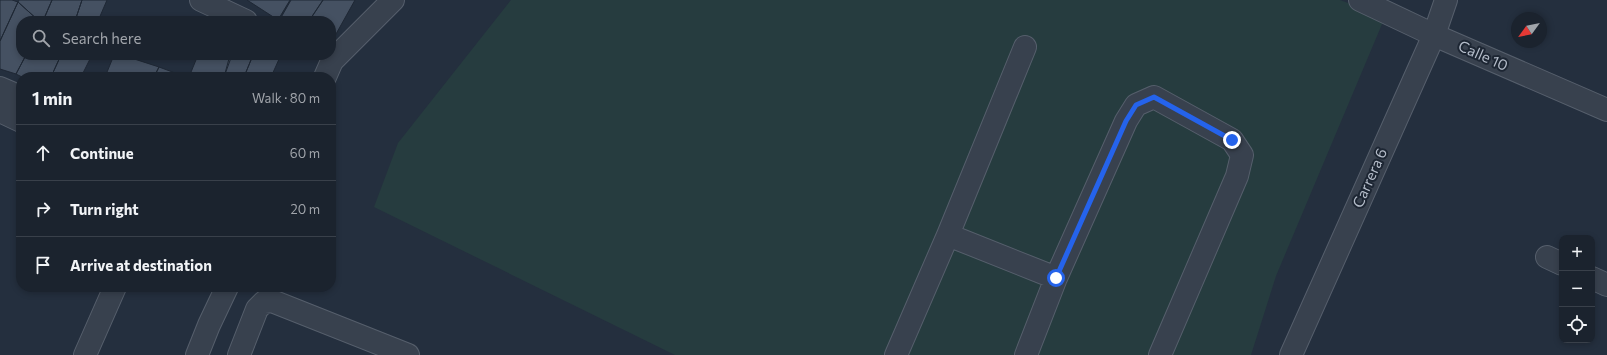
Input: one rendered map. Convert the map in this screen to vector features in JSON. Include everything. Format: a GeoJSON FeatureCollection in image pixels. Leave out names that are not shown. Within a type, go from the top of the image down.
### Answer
{"type":"FeatureCollection","features":[{"type":"Feature","properties":{"kind":"street"},"geometry":{"type":"LineString","coordinates":[[201,0],[235,16]]}},
{"type":"Feature","properties":{"kind":"street"},"geometry":{"type":"LineString","coordinates":[[336,54],[393,0]]}},
{"type":"Feature","properties":{"kind":"street","name":"Calle 10"},"geometry":{"type":"LineString","coordinates":[[1360,0],[1434,35],[1607,110]]}},
{"type":"Feature","properties":{"kind":"street","name":"Carrera 6"},"geometry":{"type":"LineString","coordinates":[[1291,355],[1434,35],[1446,0]]}},
{"type":"Feature","properties":{"kind":"street"},"geometry":{"type":"LineString","coordinates":[[896,355],[948,235],[1025,47]]}},
{"type":"Feature","properties":{"kind":"street"},"geometry":{"type":"LineString","coordinates":[[0,88],[16,95]]}},
{"type":"Feature","properties":{"kind":"street"},"geometry":{"type":"LineString","coordinates":[[1026,355],[1056,278],[1126,121],[1136,105],[1154,97],[1232,140],[1242,155],[1236,176],[1160,355]]}},
{"type":"Feature","properties":{"kind":"street"},"geometry":{"type":"LineString","coordinates":[[0,111],[16,119]]}},
{"type":"Feature","properties":{"kind":"street"},"geometry":{"type":"LineString","coordinates":[[948,235],[1056,278]]}},
{"type":"Feature","properties":{"kind":"street"},"geometry":{"type":"LineString","coordinates":[[1595,279],[1607,285]]}},
{"type":"Feature","properties":{"kind":"street"},"geometry":{"type":"LineString","coordinates":[[85,355],[113,292]]}},
{"type":"Feature","properties":{"kind":"street"},"geometry":{"type":"LineString","coordinates":[[197,355],[225,292]]}},
{"type":"Feature","properties":{"kind":"street"},"geometry":{"type":"LineString","coordinates":[[239,355],[257,309],[264,302],[272,301],[408,355]]}},
{"type":"Feature","properties":{"kind":"green space"},"geometry":{"type":"Polygon","coordinates":[[[511,0],[1340,0],[1385,17],[1276,276],[1251,355],[675,355],[374,207],[398,143],[511,0]]]}},
{"type":"Feature","properties":{"kind":"building"},"geometry":{"type":"Polygon","coordinates":[[[0,0],[12,0],[18,2],[0,41],[0,0]]]}},
{"type":"Feature","properties":{"kind":"building"},"geometry":{"type":"Polygon","coordinates":[[[19,0],[52,0],[45,16],[33,16],[18,2],[19,0]]]}},
{"type":"Feature","properties":{"kind":"building"},"geometry":{"type":"Polygon","coordinates":[[[52,0],[82,0],[77,16],[45,16],[52,0]]]}},
{"type":"Feature","properties":{"kind":"building"},"geometry":{"type":"Polygon","coordinates":[[[82,0],[107,0],[100,16],[77,16],[82,0]]]}},
{"type":"Feature","properties":{"kind":"building"},"geometry":{"type":"Polygon","coordinates":[[[247,0],[290,0],[280,16],[272,16],[247,0]]]}},
{"type":"Feature","properties":{"kind":"building"},"geometry":{"type":"Polygon","coordinates":[[[291,0],[323,0],[312,16],[282,16],[291,0]]]}},
{"type":"Feature","properties":{"kind":"building"},"geometry":{"type":"Polygon","coordinates":[[[323,0],[355,0],[336,34],[336,16],[312,16],[323,0]]]}},
{"type":"Feature","properties":{"kind":"building"},"geometry":{"type":"Polygon","coordinates":[[[18,2],[33,16],[16,16],[16,60],[23,60],[16,74],[0,69],[0,41],[18,2]]]}},
{"type":"Feature","properties":{"kind":"building"},"geometry":{"type":"Polygon","coordinates":[[[23,60],[59,60],[53,72],[17,72],[23,60]]]}},
{"type":"Feature","properties":{"kind":"building"},"geometry":{"type":"Polygon","coordinates":[[[59,60],[90,60],[84,72],[53,72],[59,60]]]}},
{"type":"Feature","properties":{"kind":"building"},"geometry":{"type":"Polygon","coordinates":[[[112,60],[137,60],[159,67],[156,72],[107,72],[112,60]]]}},
{"type":"Feature","properties":{"kind":"building"},"geometry":{"type":"Polygon","coordinates":[[[196,60],[230,60],[226,72],[191,72],[196,60]]]}},
{"type":"Feature","properties":{"kind":"building"},"geometry":{"type":"Polygon","coordinates":[[[229,60],[251,60],[246,72],[225,72],[229,60]]]}},
{"type":"Feature","properties":{"kind":"building"},"geometry":{"type":"Polygon","coordinates":[[[251,60],[279,60],[273,72],[246,72],[251,60]]]}},
{"type":"Feature","properties":{"kind":"building"},"geometry":{"type":"Polygon","coordinates":[[[159,67],[172,72],[156,72],[159,67]]]}},
{"type":"Feature","properties":{"kind":"route"},"geometry":{"type":"LineString","coordinates":[[1056,278],[1126,121],[1136,105],[1154,97],[1232,140]]}}]}
